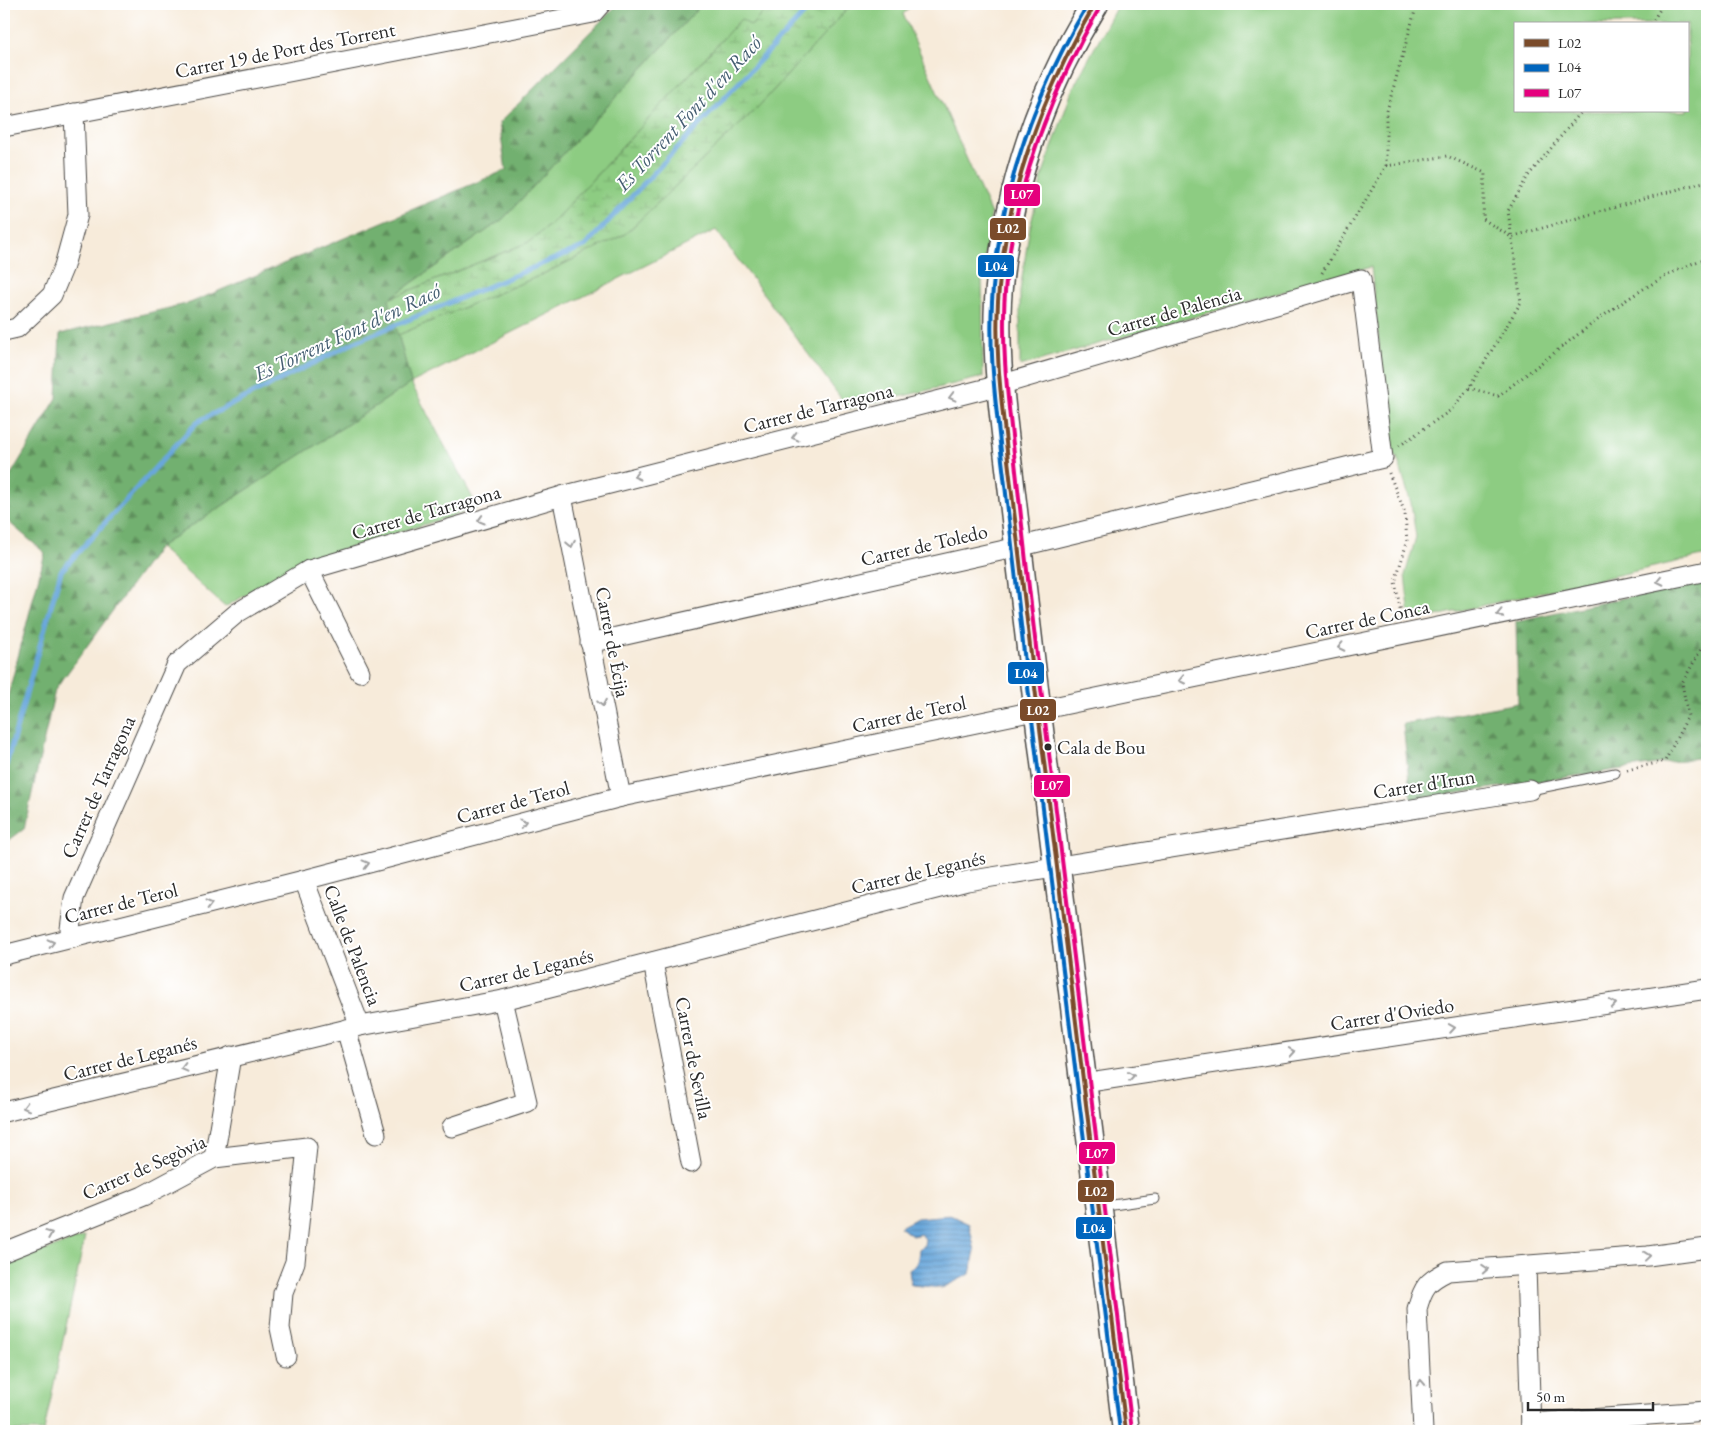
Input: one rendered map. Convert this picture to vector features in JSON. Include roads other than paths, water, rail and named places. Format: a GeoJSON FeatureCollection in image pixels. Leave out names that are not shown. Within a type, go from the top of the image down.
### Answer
{"type":"FeatureCollection","features":[{"type":"Feature","properties":{"kind":"street","name":"Carrer 19 de Port des Torrent"},"geometry":{"type":"LineString","coordinates":[[4,127],[592,12],[601,4]]}},
{"type":"Feature","properties":{"kind":"street"},"geometry":{"type":"LineString","coordinates":[[1095,4],[1053,78],[1033,130],[1018,180],[1005,237],[999,280],[997,323],[1000,385],[1018,547],[1126,1431]]}},
{"type":"Feature","properties":{"kind":"street"},"geometry":{"type":"LineString","coordinates":[[4,331],[17,328],[52,295],[64,266],[78,215],[74,112]]}},
{"type":"Feature","properties":{"kind":"street","name":"Carrer de Palencia"},"geometry":{"type":"LineString","coordinates":[[1000,385],[1361,279],[1383,458]]}},
{"type":"Feature","properties":{"kind":"street","name":"Carrer de Tarragona"},"geometry":{"type":"LineString","coordinates":[[73,938],[70,929],[74,898],[177,664],[237,612],[309,570],[562,496],[1000,385]]}},
{"type":"Feature","properties":{"kind":"street","name":"Carrer de Toledo"},"geometry":{"type":"LineString","coordinates":[[590,643],[1018,547],[1383,458]]}},
{"type":"Feature","properties":{"kind":"street","name":"Carrer de Écija"},"geometry":{"type":"LineString","coordinates":[[562,496],[621,797]]}},
{"type":"Feature","properties":{"kind":"street"},"geometry":{"type":"LineString","coordinates":[[309,570],[360,672]]}},
{"type":"Feature","properties":{"kind":"street","name":"Carrer de Conca"},"geometry":{"type":"LineString","coordinates":[[1037,710],[1707,571]]}},
{"type":"Feature","properties":{"kind":"street","name":"Carrer de Terol"},"geometry":{"type":"LineString","coordinates":[[4,955],[304,880],[621,797],[1037,710]]}},
{"type":"Feature","properties":{"kind":"street","name":"Carrer d'Irun"},"geometry":{"type":"LineString","coordinates":[[1056,866],[1530,790]]}},
{"type":"Feature","properties":{"kind":"street","name":"Carrer de Leganés"},"geometry":{"type":"LineString","coordinates":[[4,1112],[353,1028],[503,1000],[967,881],[1056,866]]}},
{"type":"Feature","properties":{"kind":"street","name":"Calle de Palencia"},"geometry":{"type":"LineString","coordinates":[[304,880],[353,1028],[376,1134]]}},
{"type":"Feature","properties":{"kind":"street","name":"Carrer de Sevilla"},"geometry":{"type":"LineString","coordinates":[[653,962],[691,1163]]}},
{"type":"Feature","properties":{"kind":"street","name":"Carrer d'Oviedo"},"geometry":{"type":"LineString","coordinates":[[1083,1083],[1707,989]]}},
{"type":"Feature","properties":{"kind":"street"},"geometry":{"type":"LineString","coordinates":[[452,1127],[527,1102],[503,1000]]}},
{"type":"Feature","properties":{"kind":"street"},"geometry":{"type":"LineString","coordinates":[[214,1158],[231,1056]]}},
{"type":"Feature","properties":{"kind":"street","name":"Carrer de Segòvia"},"geometry":{"type":"LineString","coordinates":[[4,1252],[143,1196],[214,1158],[307,1147],[295,1262],[282,1292],[280,1328],[286,1356]]}},
{"type":"Feature","properties":{"kind":"street"},"geometry":{"type":"LineString","coordinates":[[1423,1431],[1418,1309],[1422,1291],[1433,1278],[1448,1272],[1707,1248]]}},
{"type":"Feature","properties":{"kind":"street"},"geometry":{"type":"LineString","coordinates":[[1526,1266],[1531,1427],[1707,1411]]}},
{"type":"Feature","properties":{"kind":"lane","name":"Carrer d'Irun"},"geometry":{"type":"LineString","coordinates":[[1530,790],[1614,773]]}},
{"type":"Feature","properties":{"kind":"lane"},"geometry":{"type":"LineString","coordinates":[[1098,1207],[1156,1199]]}},
{"type":"Feature","properties":{"kind":"water"},"geometry":{"type":"Polygon","coordinates":[[[950,1215],[969,1224],[975,1251],[970,1274],[942,1288],[911,1285],[909,1270],[916,1264],[919,1249],[924,1245],[925,1239],[921,1234],[912,1236],[900,1227],[917,1218],[950,1215]]]}},
{"type":"Feature","properties":{"kind":"waterway","name":"Es Torrent Font d'en Racó"},"geometry":{"type":"LineString","coordinates":[[4,772],[61,571],[197,422],[355,342],[585,246],[813,4]]}},
{"type":"Feature","properties":{"kind":"place","name":"Cala de Bou"},"geometry":{"type":"Point","coordinates":[1048,747]}}]}
